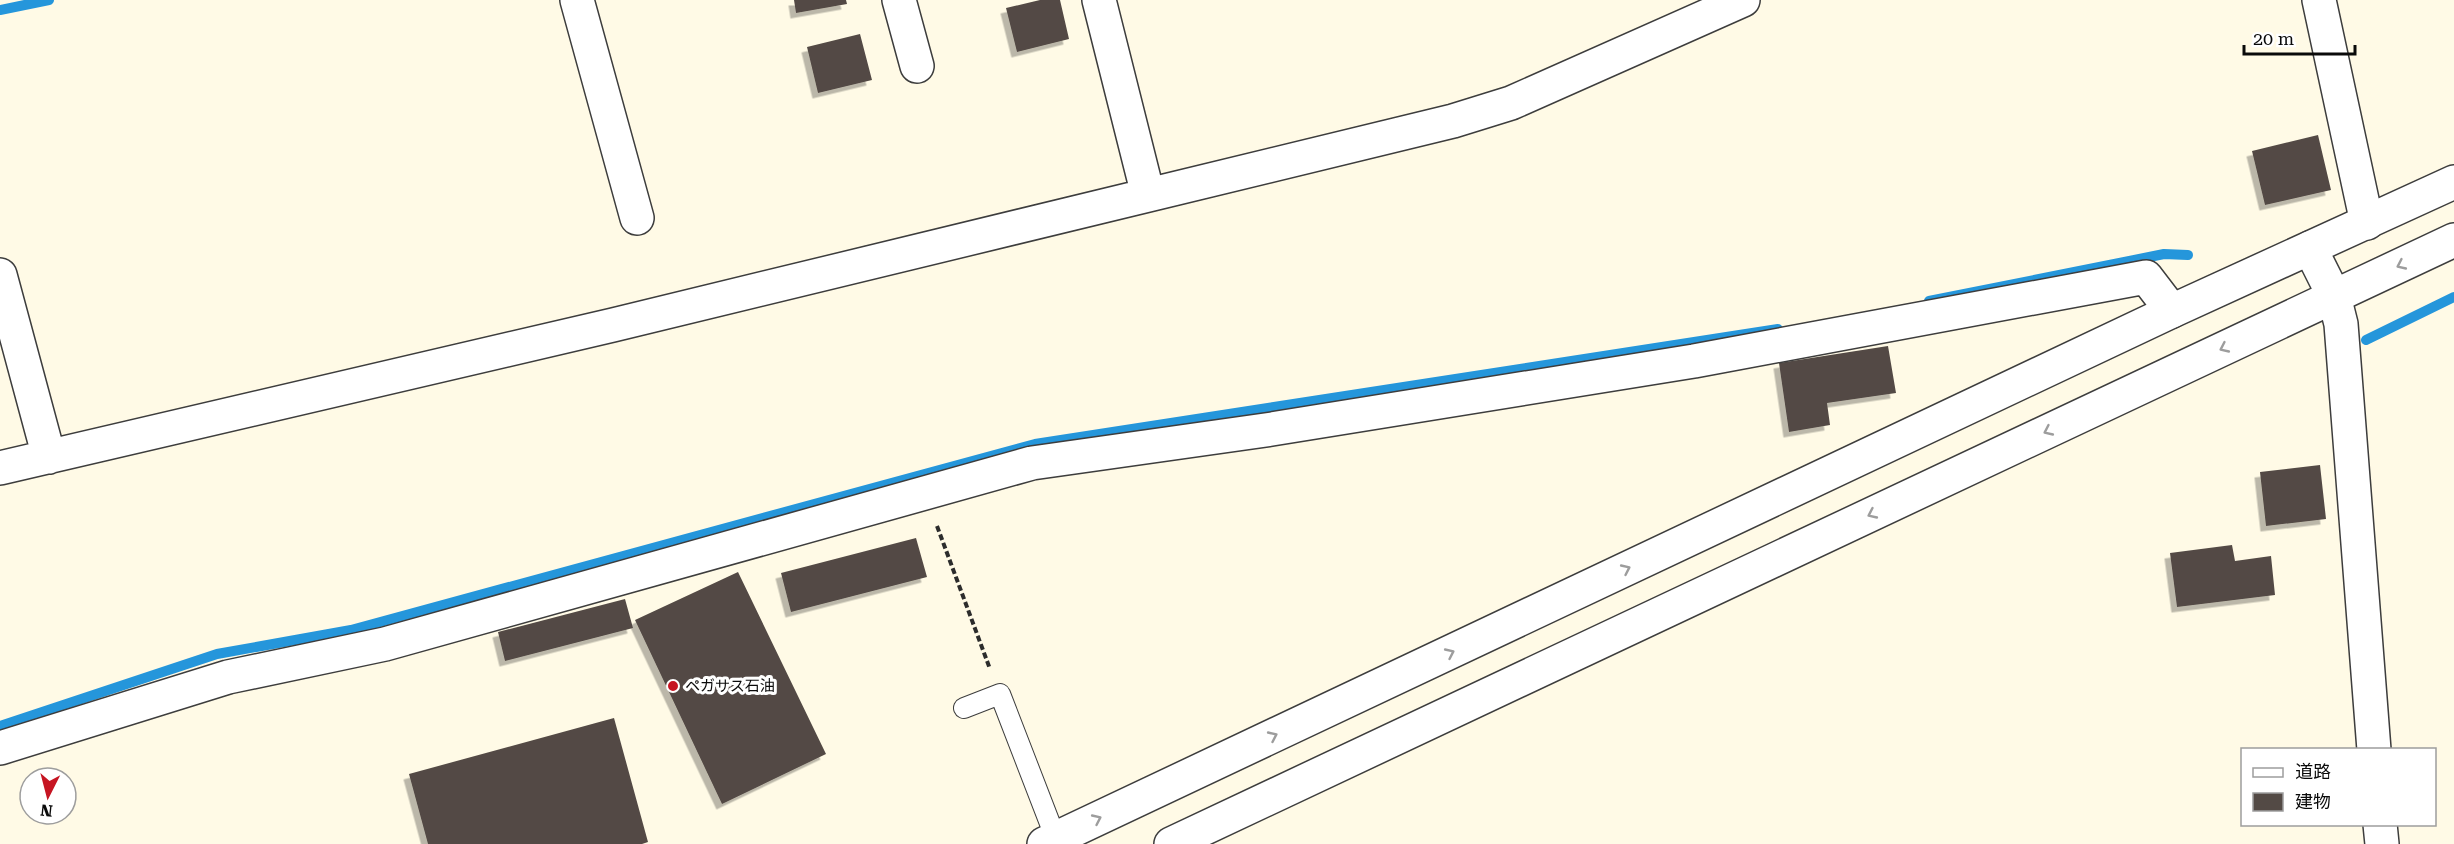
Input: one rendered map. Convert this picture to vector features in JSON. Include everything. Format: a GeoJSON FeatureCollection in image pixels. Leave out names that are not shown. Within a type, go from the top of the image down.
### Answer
{"type":"FeatureCollection","features":[{"type":"Feature","properties":{"kind":"street"},"geometry":{"type":"LineString","coordinates":[[577,0],[637,218]]}},
{"type":"Feature","properties":{"kind":"street"},"geometry":{"type":"LineString","coordinates":[[899,0],[917,66]]}},
{"type":"Feature","properties":{"kind":"street"},"geometry":{"type":"LineString","coordinates":[[1099,0],[1148,195]]}},
{"type":"Feature","properties":{"kind":"street"},"geometry":{"type":"LineString","coordinates":[[0,468],[613,325],[1453,121],[1511,103],[1743,0]]}},
{"type":"Feature","properties":{"kind":"street"},"geometry":{"type":"LineString","coordinates":[[2319,0],[2367,223]]}},
{"type":"Feature","properties":{"kind":"street"},"geometry":{"type":"LineString","coordinates":[[1050,841],[2172,311],[2454,182]]}},
{"type":"Feature","properties":{"kind":"street"},"geometry":{"type":"LineString","coordinates":[[1171,844],[2454,240]]}},
{"type":"Feature","properties":{"kind":"street"},"geometry":{"type":"LineString","coordinates":[[2310,248],[2334,296],[2341,324],[2374,748]]}},
{"type":"Feature","properties":{"kind":"street"},"geometry":{"type":"LineString","coordinates":[[0,275],[49,457]]}},
{"type":"Feature","properties":{"kind":"street"},"geometry":{"type":"LineString","coordinates":[[0,748],[228,677],[385,644],[1032,463],[1272,429],[1695,361],[2146,277],[2172,311]]}},
{"type":"Feature","properties":{"kind":"street"},"geometry":{"type":"LineString","coordinates":[[2380,826],[2382,844]]}},
{"type":"Feature","properties":{"kind":"lane"},"geometry":{"type":"LineString","coordinates":[[964,708],[1000,694],[1050,841]]}},
{"type":"Feature","properties":{"kind":"path"},"geometry":{"type":"LineString","coordinates":[[925,492],[976,637],[1000,694]]}},
{"type":"Feature","properties":{"kind":"building"},"geometry":{"type":"Polygon","coordinates":[[[794,0],[846,0],[847,4],[796,13],[794,0]]]}},
{"type":"Feature","properties":{"kind":"building"},"geometry":{"type":"Polygon","coordinates":[[[1040,0],[1060,0],[1069,39],[1017,52],[1006,8],[1040,0]]]}},
{"type":"Feature","properties":{"kind":"building"},"geometry":{"type":"Polygon","coordinates":[[[860,34],[872,80],[818,93],[807,47],[860,34]]]}},
{"type":"Feature","properties":{"kind":"building"},"geometry":{"type":"Polygon","coordinates":[[[2318,135],[2331,190],[2265,205],[2252,151],[2318,135]]]}},
{"type":"Feature","properties":{"kind":"building"},"geometry":{"type":"Polygon","coordinates":[[[1888,346],[1896,393],[1827,403],[1830,425],[1789,432],[1779,363],[1888,346]]]}},
{"type":"Feature","properties":{"kind":"building"},"geometry":{"type":"Polygon","coordinates":[[[2320,465],[2326,519],[2266,526],[2260,472],[2320,465]]]}},
{"type":"Feature","properties":{"kind":"building"},"geometry":{"type":"Polygon","coordinates":[[[916,538],[927,577],[791,612],[781,573],[916,538]]]}},
{"type":"Feature","properties":{"kind":"building"},"geometry":{"type":"Polygon","coordinates":[[[2232,545],[2235,561],[2271,556],[2275,595],[2177,607],[2170,553],[2232,545]]]}},
{"type":"Feature","properties":{"kind":"building"},"geometry":{"type":"Polygon","coordinates":[[[738,572],[826,754],[722,804],[635,620],[738,572]]]}},
{"type":"Feature","properties":{"kind":"building"},"geometry":{"type":"Polygon","coordinates":[[[625,599],[633,628],[505,661],[498,632],[625,599]]]}},
{"type":"Feature","properties":{"kind":"building"},"geometry":{"type":"Polygon","coordinates":[[[614,718],[648,842],[642,844],[428,844],[409,774],[614,718]]]}},
{"type":"Feature","properties":{"kind":"waterway"},"geometry":{"type":"LineString","coordinates":[[0,10],[49,0]]}},
{"type":"Feature","properties":{"kind":"waterway"},"geometry":{"type":"LineString","coordinates":[[1929,301],[2164,254],[2188,255]]}},
{"type":"Feature","properties":{"kind":"waterway"},"geometry":{"type":"LineString","coordinates":[[2366,340],[2454,297]]}},
{"type":"Feature","properties":{"kind":"waterway"},"geometry":{"type":"LineString","coordinates":[[0,726],[217,654],[351,630],[1035,444],[1778,329]]}},
{"type":"Feature","properties":{"kind":"place","name":"ペガサス石油"},"geometry":{"type":"Point","coordinates":[673,686]}}]}
